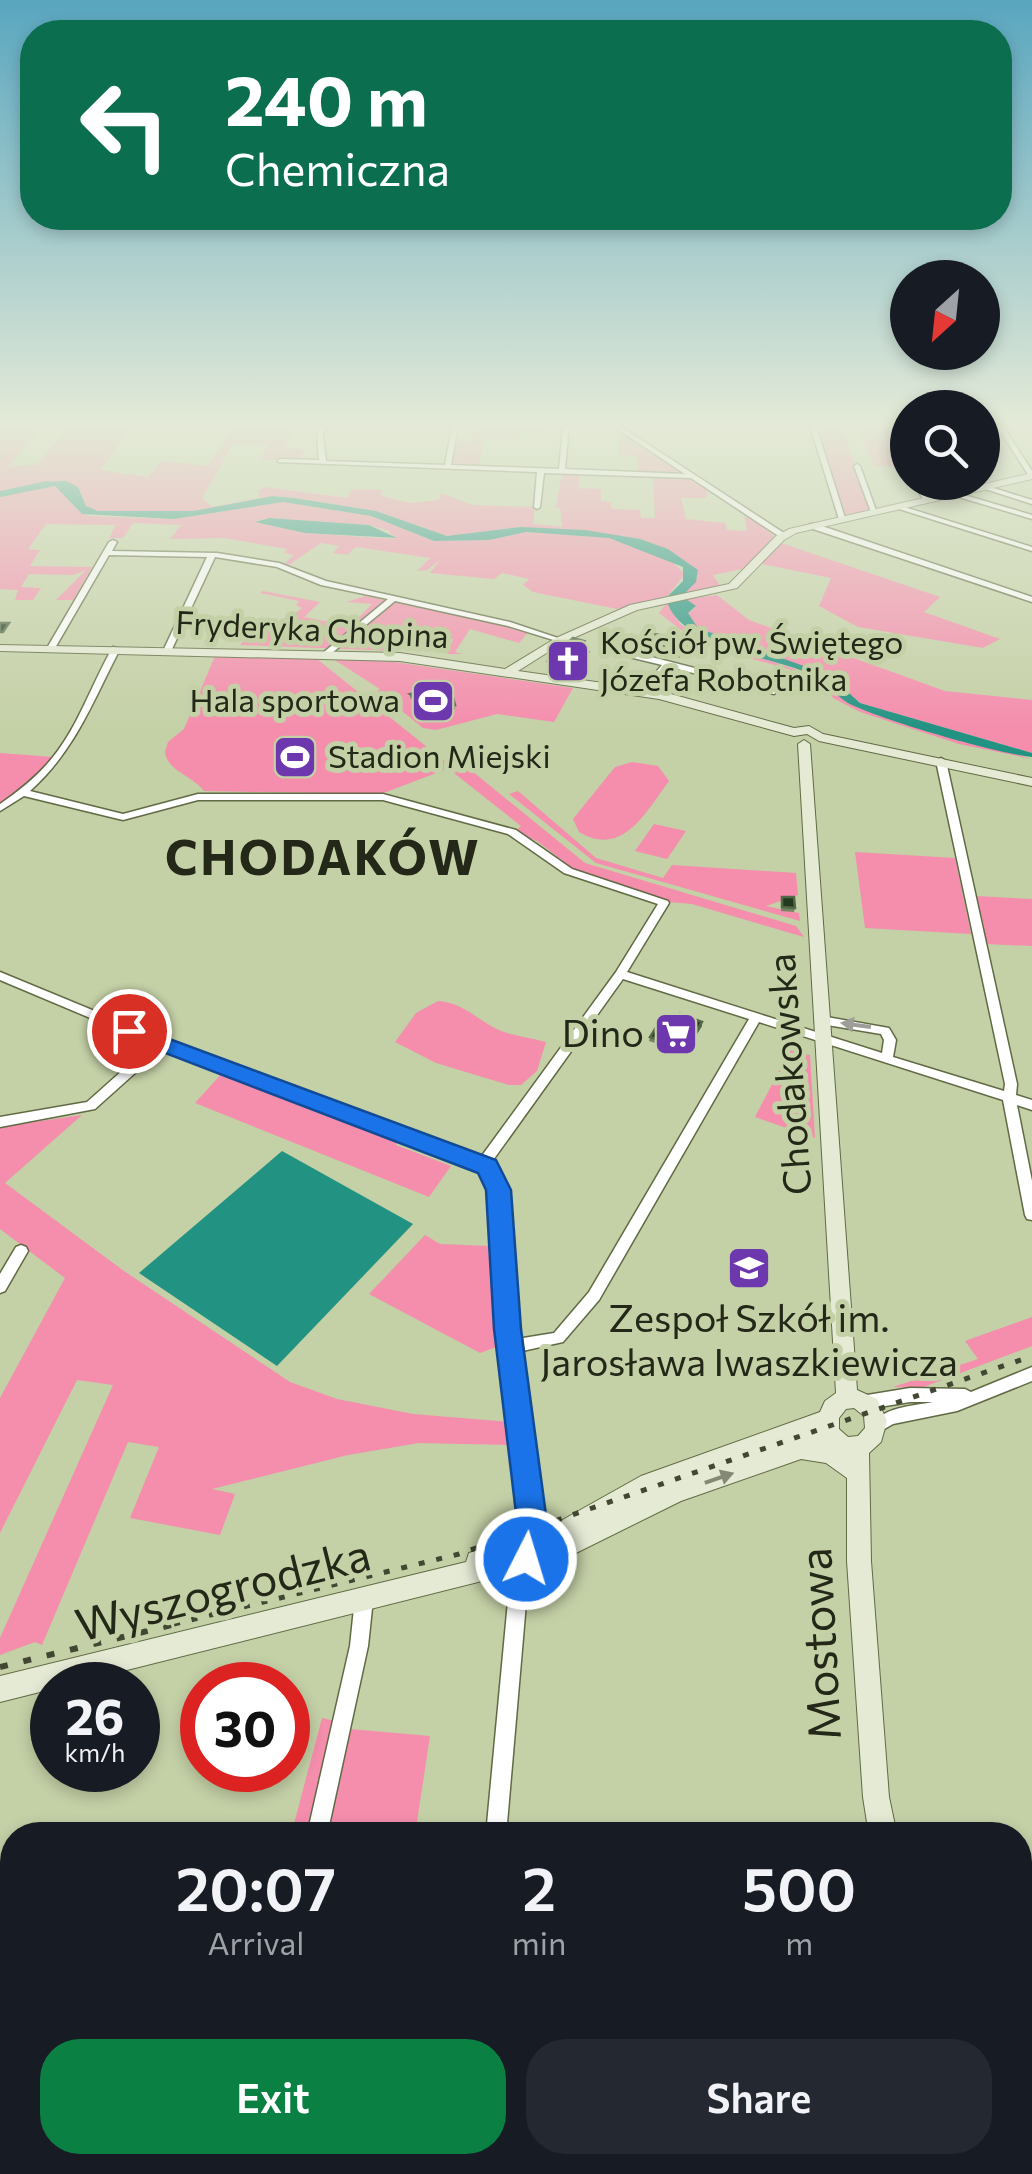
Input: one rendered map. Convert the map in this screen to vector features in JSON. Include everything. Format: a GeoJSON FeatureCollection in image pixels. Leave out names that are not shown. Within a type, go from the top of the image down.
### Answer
{"type":"FeatureCollection","features":[{"type":"Feature","properties":{"kind":"main road"},"geometry":{"type":"LineString","coordinates":[[508,672],[560,640],[634,607],[718,591],[747,576],[783,536],[809,527]]}},
{"type":"Feature","properties":{"kind":"main road","name":"Fryderyka Chopina"},"geometry":{"type":"LineString","coordinates":[[1,650],[168,649],[400,657],[644,692],[760,719],[806,738],[941,761],[1032,782]]}},
{"type":"Feature","properties":{"kind":"main road","name":"Chodakowska"},"geometry":{"type":"LineString","coordinates":[[806,738],[822,1030],[854,1401]]}},
{"type":"Feature","properties":{"kind":"main road"},"geometry":{"type":"LineString","coordinates":[[854,1401],[874,1413],[879,1426],[876,1438],[840,1434],[830,1408],[854,1401]]}},
{"type":"Feature","properties":{"kind":"main road","name":"Wyszogrodzka"},"geometry":{"type":"LineString","coordinates":[[0,1689],[465,1571],[476,1573],[528,1552],[649,1483],[840,1434]]}},
{"type":"Feature","properties":{"kind":"main road","name":"Wyszogrodzka"},"geometry":{"type":"LineString","coordinates":[[528,1552],[570,1544],[676,1492],[840,1434]]}},
{"type":"Feature","properties":{"kind":"main road","name":"Mostowa"},"geometry":{"type":"LineString","coordinates":[[840,1434],[856,1472],[871,1746],[881,1822]]}},
{"type":"Feature","properties":{"kind":"main road"},"geometry":{"type":"LineString","coordinates":[[800,1451],[830,1453],[856,1472]]}},
{"type":"Feature","properties":{"kind":"street"},"geometry":{"type":"LineString","coordinates":[[770,527],[783,536]]}},
{"type":"Feature","properties":{"kind":"street"},"geometry":{"type":"LineString","coordinates":[[817,527],[1032,600]]}},
{"type":"Feature","properties":{"kind":"street"},"geometry":{"type":"LineString","coordinates":[[963,527],[1032,549]]}},
{"type":"Feature","properties":{"kind":"street"},"geometry":{"type":"LineString","coordinates":[[51,648],[113,542]]}},
{"type":"Feature","properties":{"kind":"street"},"geometry":{"type":"LineString","coordinates":[[108,553],[212,555],[285,566],[316,580],[510,624],[560,640]]}},
{"type":"Feature","properties":{"kind":"street"},"geometry":{"type":"LineString","coordinates":[[168,649],[212,555]]}},
{"type":"Feature","properties":{"kind":"street"},"geometry":{"type":"LineString","coordinates":[[327,654],[392,600]]}},
{"type":"Feature","properties":{"kind":"street"},"geometry":{"type":"LineString","coordinates":[[0,808],[26,793],[62,758],[116,649]]}},
{"type":"Feature","properties":{"kind":"street"},"geometry":{"type":"LineString","coordinates":[[628,654],[774,691]]}},
{"type":"Feature","properties":{"kind":"street"},"geometry":{"type":"LineString","coordinates":[[644,692],[668,664]]}},
{"type":"Feature","properties":{"kind":"street"},"geometry":{"type":"LineString","coordinates":[[941,761],[1011,1084],[1009,1097],[1032,1215]]}},
{"type":"Feature","properties":{"kind":"street"},"geometry":{"type":"LineString","coordinates":[[26,793],[123,817],[198,796],[383,797],[512,832],[568,871],[664,903],[620,974],[484,1164]]}},
{"type":"Feature","properties":{"kind":"street"},"geometry":{"type":"LineString","coordinates":[[620,974],[756,1018],[822,1030],[885,1031],[890,1040],[887,1059]]}},
{"type":"Feature","properties":{"kind":"street"},"geometry":{"type":"LineString","coordinates":[[0,976],[161,1044],[484,1164],[498,1190],[510,1347],[533,1530],[519,1580],[497,1822]]}},
{"type":"Feature","properties":{"kind":"street"},"geometry":{"type":"LineString","coordinates":[[510,1347],[558,1338],[594,1296],[756,1018]]}},
{"type":"Feature","properties":{"kind":"street"},"geometry":{"type":"LineString","coordinates":[[822,1030],[887,1059],[1032,1104]]}},
{"type":"Feature","properties":{"kind":"street"},"geometry":{"type":"LineString","coordinates":[[0,1122],[91,1106],[161,1044]]}},
{"type":"Feature","properties":{"kind":"street"},"geometry":{"type":"LineString","coordinates":[[0,1287],[21,1251]]}},
{"type":"Feature","properties":{"kind":"street"},"geometry":{"type":"LineString","coordinates":[[879,1426],[898,1414],[982,1395],[1032,1374]]}},
{"type":"Feature","properties":{"kind":"street"},"geometry":{"type":"LineString","coordinates":[[854,1401],[982,1395]]}},
{"type":"Feature","properties":{"kind":"street"},"geometry":{"type":"LineString","coordinates":[[321,1822],[360,1646],[364,1599]]}},
{"type":"Feature","properties":{"kind":"shaded area"},"geometry":{"type":"Polygon","coordinates":[[[0,527],[44,527],[28,549],[40,550],[30,566],[92,567],[73,600],[56,600],[86,570],[73,575],[29,574],[21,587],[41,588],[33,600],[15,600],[18,590],[0,589],[0,527]]]}},
{"type":"Feature","properties":{"kind":"shaded area"},"geometry":{"type":"Polygon","coordinates":[[[115,527],[130,527],[123,538],[109,538],[115,527]]]}},
{"type":"Feature","properties":{"kind":"shaded area"},"geometry":{"type":"Polygon","coordinates":[[[179,527],[280,527],[305,533],[395,539],[389,531],[377,527],[400,527],[434,541],[489,540],[526,532],[609,538],[669,559],[685,574],[666,598],[617,609],[533,592],[523,585],[529,579],[502,573],[494,579],[430,573],[440,560],[427,570],[417,571],[430,558],[356,547],[347,555],[333,553],[339,546],[321,543],[289,565],[284,564],[294,555],[284,553],[287,549],[225,538],[170,539],[179,527]]]}},
{"type":"Feature","properties":{"kind":"shaded area"},"geometry":{"type":"Polygon","coordinates":[[[423,527],[517,527],[447,536],[423,527]]]}},
{"type":"Feature","properties":{"kind":"shaded area"},"geometry":{"type":"Polygon","coordinates":[[[525,527],[726,527],[747,531],[746,527],[763,527],[774,536],[747,568],[713,575],[721,587],[681,596],[697,578],[698,570],[668,549],[640,539],[525,527]]]}},
{"type":"Feature","properties":{"kind":"shaded area"},"geometry":{"type":"Polygon","coordinates":[[[781,543],[940,597],[924,612],[1000,639],[983,648],[858,627],[819,606],[831,578],[762,564],[781,543]]]}},
{"type":"Feature","properties":{"kind":"shaded area"},"geometry":{"type":"Polygon","coordinates":[[[260,593],[320,602],[304,617],[350,626],[372,604],[346,602],[366,596],[529,631],[519,643],[470,629],[455,652],[462,654],[447,654],[453,639],[413,630],[397,651],[240,645],[254,633],[302,608],[296,605],[299,601],[260,593]]]}},
{"type":"Feature","properties":{"kind":"shaded area"},"geometry":{"type":"Polygon","coordinates":[[[717,595],[749,620],[945,691],[1032,700],[1032,753],[860,703],[829,675],[715,638],[698,628],[688,613],[696,607],[686,599],[717,595]]]}},
{"type":"Feature","properties":{"kind":"shaded area"},"geometry":{"type":"Polygon","coordinates":[[[669,601],[680,624],[709,640],[818,677],[857,706],[1032,759],[959,744],[860,712],[833,698],[820,681],[809,675],[718,649],[689,636],[659,613],[665,605],[655,607],[669,601]]]}},
{"type":"Feature","properties":{"kind":"shaded area"},"geometry":{"type":"Polygon","coordinates":[[[215,656],[317,659],[452,767],[381,794],[204,791],[170,764],[165,752],[168,742],[184,729],[215,656]]]}},
{"type":"Feature","properties":{"kind":"shaded area"},"geometry":{"type":"Polygon","coordinates":[[[333,659],[394,662],[573,688],[554,722],[497,714],[436,730],[423,728],[377,691],[380,689],[333,659]]]}},
{"type":"Feature","properties":{"kind":"shaded area"},"geometry":{"type":"Polygon","coordinates":[[[0,753],[53,757],[17,794],[0,803],[0,753]]]}},
{"type":"Feature","properties":{"kind":"shaded area"},"geometry":{"type":"Polygon","coordinates":[[[632,762],[658,766],[669,781],[642,818],[621,835],[608,839],[595,839],[579,832],[573,819],[615,767],[632,762]]]}},
{"type":"Feature","properties":{"kind":"shaded area"},"geometry":{"type":"Polygon","coordinates":[[[467,767],[585,863],[796,926],[804,937],[692,904],[669,902],[577,872],[537,841],[514,832],[521,826],[454,773],[467,767]]]}},
{"type":"Feature","properties":{"kind":"shaded area"},"geometry":{"type":"Polygon","coordinates":[[[518,791],[596,858],[663,878],[672,865],[796,873],[798,895],[766,906],[799,913],[800,921],[596,863],[509,794],[518,791]]]}},
{"type":"Feature","properties":{"kind":"shaded area"},"geometry":{"type":"Polygon","coordinates":[[[654,824],[686,831],[667,859],[635,851],[654,824]]]}},
{"type":"Feature","properties":{"kind":"shaded area"},"geometry":{"type":"Polygon","coordinates":[[[855,852],[955,858],[971,934],[865,928],[855,852]]]}},
{"type":"Feature","properties":{"kind":"shaded area"},"geometry":{"type":"Polygon","coordinates":[[[976,896],[1032,899],[1032,946],[986,944],[976,896]]]}},
{"type":"Feature","properties":{"kind":"shaded area"},"geometry":{"type":"Polygon","coordinates":[[[438,1001],[463,1008],[501,1031],[546,1042],[537,1071],[521,1085],[509,1085],[436,1063],[395,1042],[416,1013],[438,1001]]]}},
{"type":"Feature","properties":{"kind":"shaded area"},"geometry":{"type":"Polygon","coordinates":[[[790,1050],[810,1055],[815,1138],[755,1117],[790,1050]]]}},
{"type":"Feature","properties":{"kind":"shaded area"},"geometry":{"type":"Polygon","coordinates":[[[224,1071],[398,1140],[396,1145],[451,1166],[429,1197],[195,1103],[224,1071]]]}},
{"type":"Feature","properties":{"kind":"shaded area"},"geometry":{"type":"Polygon","coordinates":[[[82,1115],[5,1183],[124,1271],[290,1382],[337,1399],[413,1414],[510,1422],[513,1445],[419,1443],[348,1455],[212,1489],[235,1494],[220,1535],[130,1518],[159,1447],[128,1442],[42,1645],[35,1642],[0,1655],[0,1638],[113,1385],[77,1380],[0,1533],[0,1398],[65,1278],[0,1229],[0,1127],[82,1115]]]}},
{"type":"Feature","properties":{"kind":"shaded area"},"geometry":{"type":"Polygon","coordinates":[[[425,1235],[440,1244],[489,1246],[499,1346],[480,1353],[369,1294],[425,1235]]]}},
{"type":"Feature","properties":{"kind":"shaded area"},"geometry":{"type":"Polygon","coordinates":[[[1032,1317],[1032,1346],[921,1388],[893,1387],[978,1359],[965,1341],[1032,1317]]]}},
{"type":"Feature","properties":{"kind":"shaded area"},"geometry":{"type":"Polygon","coordinates":[[[322,1718],[339,1722],[315,1822],[294,1822],[302,1792],[310,1792],[310,1763],[322,1718]]]}},
{"type":"Feature","properties":{"kind":"shaded area"},"geometry":{"type":"Polygon","coordinates":[[[350,1729],[430,1736],[417,1822],[328,1822],[350,1729]]]}},
{"type":"Feature","properties":{"kind":"water"},"geometry":{"type":"Polygon","coordinates":[[[280,527],[374,527],[397,538],[305,533],[280,527]]]}},
{"type":"Feature","properties":{"kind":"water"},"geometry":{"type":"Polygon","coordinates":[[[400,527],[423,527],[447,536],[517,527],[585,530],[640,539],[668,549],[698,570],[696,582],[682,596],[696,606],[688,613],[698,628],[829,675],[860,703],[1032,753],[1032,757],[966,743],[885,718],[848,703],[813,675],[706,639],[674,615],[666,598],[683,581],[683,567],[609,538],[526,532],[489,540],[434,541],[400,527]]]}},
{"type":"Feature","properties":{"kind":"water"},"geometry":{"type":"Polygon","coordinates":[[[282,1151],[413,1224],[277,1366],[139,1273],[282,1151]]]}},
{"type":"Feature","properties":{"kind":"building"},"geometry":{"type":"Polygon","coordinates":[[[648,633],[693,640],[680,654],[637,644],[648,633]]]}},
{"type":"Feature","properties":{"kind":"building"},"geometry":{"type":"Polygon","coordinates":[[[573,638],[584,641],[575,648],[588,652],[570,667],[548,661],[573,638]]]}},
{"type":"Feature","properties":{"kind":"building","name":"Hala sportowa"},"geometry":{"type":"Polygon","coordinates":[[[443,687],[452,694],[455,705],[429,707],[410,694],[443,687]]]}},
{"type":"Feature","properties":{"kind":"building"},"geometry":{"type":"Polygon","coordinates":[[[782,897],[794,897],[795,908],[782,907],[782,897]]]}},
{"type":"Feature","properties":{"kind":"building","name":"Dino"},"geometry":{"type":"Polygon","coordinates":[[[680,1014],[702,1022],[685,1049],[650,1037],[662,1018],[675,1022],[680,1014]]]}},
{"type":"Feature","properties":{"kind":"railway"},"geometry":{"type":"LineString","coordinates":[[174,1624],[459,1554],[1032,1356]]}},
{"type":"Feature","properties":{"kind":"railway"},"geometry":{"type":"LineString","coordinates":[[0,1667],[184,1622]]}},
{"type":"Feature","properties":{"kind":"place","name":"Kościół pw. Świętego Józefa Robotnika"},"geometry":{"type":"Point","coordinates":[568,661]}},
{"type":"Feature","properties":{"kind":"place","name":"Hala sportowa"},"geometry":{"type":"Point","coordinates":[433,701]}},
{"type":"Feature","properties":{"kind":"place","name":"Stadion Miejski"},"geometry":{"type":"Point","coordinates":[295,757]}},
{"type":"Feature","properties":{"kind":"place","name":"Dino"},"geometry":{"type":"Point","coordinates":[676,1034]}},
{"type":"Feature","properties":{"kind":"place","name":"Zespoł Szkół im. Jarosława Iwaszkiewicza"},"geometry":{"type":"Point","coordinates":[749,1268]}},
{"type":"Feature","properties":{"kind":"district","name":"CHODAKÓW"},"geometry":{"type":"Point","coordinates":[323,858]}},
{"type":"Feature","properties":{"kind":"route"},"geometry":{"type":"LineString","coordinates":[[129,1031],[488,1167],[498,1190],[508,1329],[533,1530],[526,1559]]}}]}
